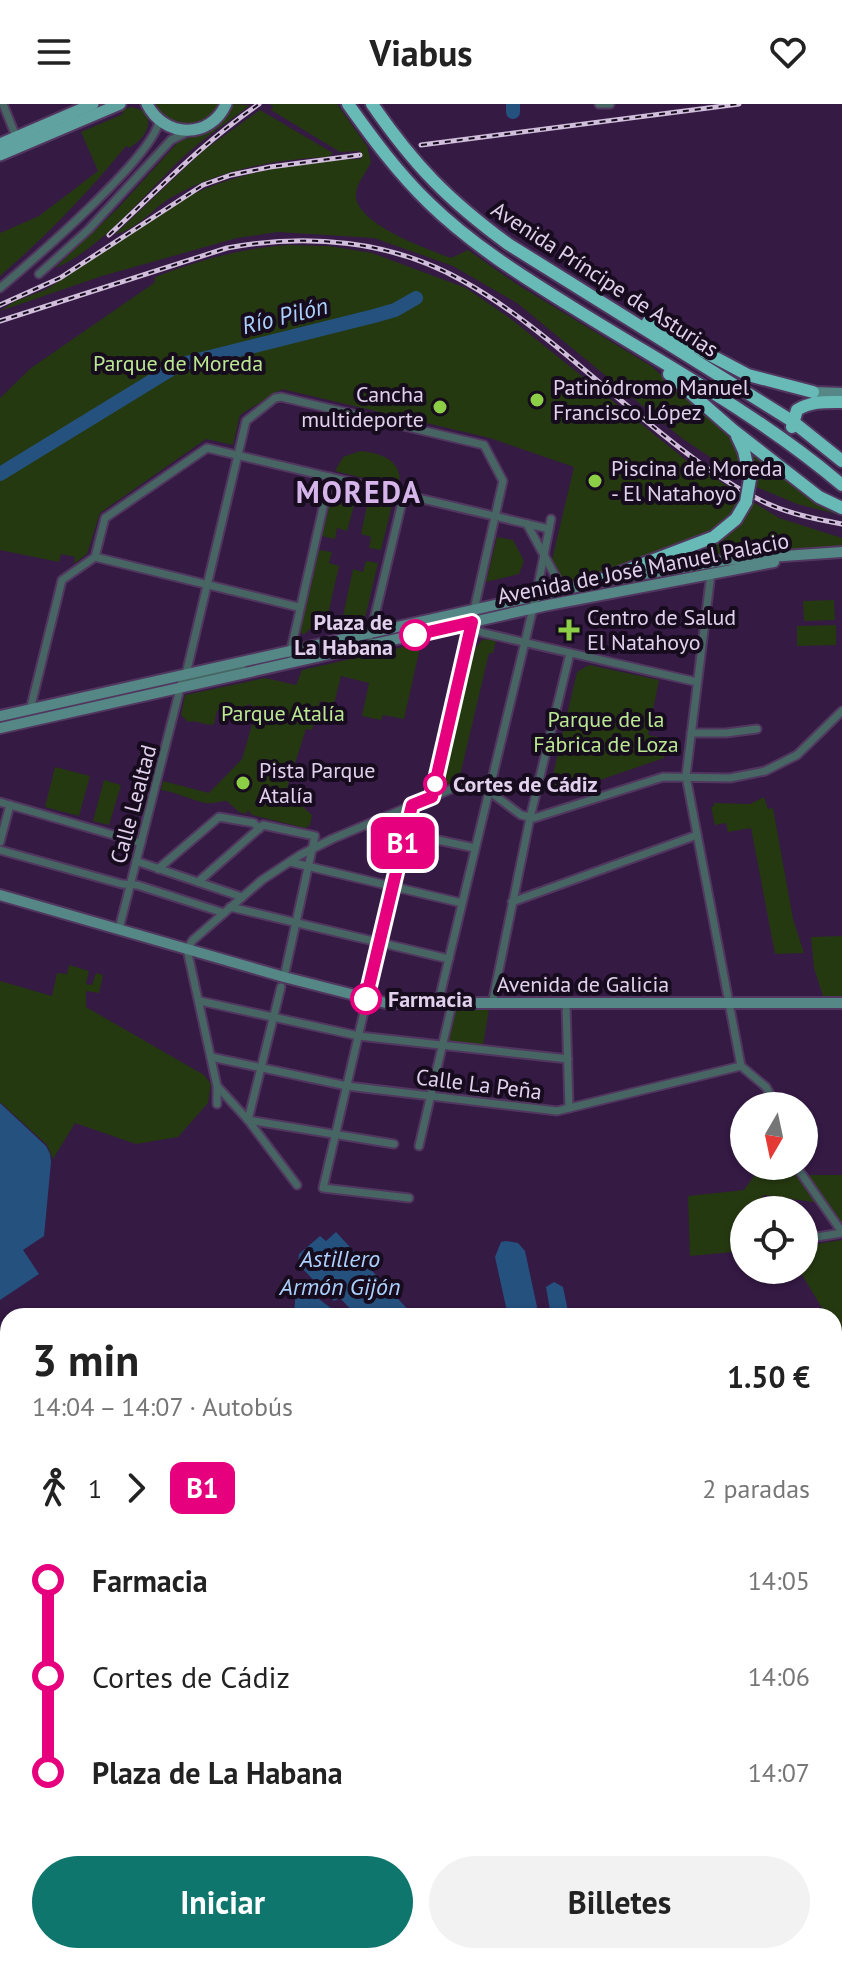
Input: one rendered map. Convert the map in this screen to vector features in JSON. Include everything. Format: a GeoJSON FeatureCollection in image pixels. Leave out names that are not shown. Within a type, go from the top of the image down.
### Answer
{"type":"FeatureCollection","features":[{"type":"Feature","properties":{"kind":"highway","name":"Avenida Príncipe de Asturias"},"geometry":{"type":"LineString","coordinates":[[348,104],[391,164],[430,204],[498,260],[800,449],[842,485]]}},
{"type":"Feature","properties":{"kind":"highway","name":"Avenida Príncipe de Asturias"},"geometry":{"type":"LineString","coordinates":[[374,104],[389,129],[423,171],[470,216],[508,244],[792,421],[842,461]]}},
{"type":"Feature","properties":{"kind":"highway"},"geometry":{"type":"LineString","coordinates":[[602,302],[633,314],[748,375],[813,392]]}},
{"type":"Feature","properties":{"kind":"highway"},"geometry":{"type":"LineString","coordinates":[[642,350],[733,430],[819,497],[842,508]]}},
{"type":"Feature","properties":{"kind":"highway"},"geometry":{"type":"LineString","coordinates":[[800,449],[792,437],[792,421],[797,410],[810,403],[842,402]]}},
{"type":"Feature","properties":{"kind":"highway"},"geometry":{"type":"LineString","coordinates":[[593,583],[714,537],[736,519],[746,502],[750,479],[744,451],[733,430]]}},
{"type":"Feature","properties":{"kind":"main road"},"geometry":{"type":"LineString","coordinates":[[0,155],[18,142],[93,104]]}},
{"type":"Feature","properties":{"kind":"main road"},"geometry":{"type":"LineString","coordinates":[[0,144],[18,142],[120,104]]}},
{"type":"Feature","properties":{"kind":"main road"},"geometry":{"type":"LineString","coordinates":[[147,105],[159,121],[182,130],[209,125],[217,119],[226,104]]}},
{"type":"Feature","properties":{"kind":"main road"},"geometry":{"type":"LineString","coordinates":[[813,392],[842,393]]}},
{"type":"Feature","properties":{"kind":"main road","name":"Avenida de José Manuel Palacio"},"geometry":{"type":"LineString","coordinates":[[0,728],[364,646],[536,596],[593,583],[727,560],[839,552]]}},
{"type":"Feature","properties":{"kind":"main road","name":"Avenida de José Manuel Palacio"},"geometry":{"type":"LineString","coordinates":[[0,716],[371,633],[533,608],[839,552]]}},
{"type":"Feature","properties":{"kind":"main road","name":"Avenida de Galicia"},"geometry":{"type":"LineString","coordinates":[[0,895],[187,949],[283,982],[366,999],[438,1004],[842,1003]]}},
{"type":"Feature","properties":{"kind":"street"},"geometry":{"type":"LineString","coordinates":[[3,104],[18,142]]}},
{"type":"Feature","properties":{"kind":"street"},"geometry":{"type":"LineString","coordinates":[[599,104],[610,104]]}},
{"type":"Feature","properties":{"kind":"street"},"geometry":{"type":"LineString","coordinates":[[0,288],[99,198],[154,137],[159,121]]}},
{"type":"Feature","properties":{"kind":"street"},"geometry":{"type":"LineString","coordinates":[[154,137],[182,130]]}},
{"type":"Feature","properties":{"kind":"street"},"geometry":{"type":"LineString","coordinates":[[39,274],[88,230],[182,130]]}},
{"type":"Feature","properties":{"kind":"street"},"geometry":{"type":"LineString","coordinates":[[186,674],[246,421],[275,398],[330,407],[484,445],[503,481],[432,797]]}},
{"type":"Feature","properties":{"kind":"street"},"geometry":{"type":"LineString","coordinates":[[30,710],[62,580],[95,557],[105,518],[207,448],[549,529]]}},
{"type":"Feature","properties":{"kind":"street"},"geometry":{"type":"LineString","coordinates":[[292,663],[289,651],[330,477]]}},
{"type":"Feature","properties":{"kind":"street"},"geometry":{"type":"LineString","coordinates":[[364,646],[371,633],[404,494]]}},
{"type":"Feature","properties":{"kind":"street"},"geometry":{"type":"LineString","coordinates":[[438,1004],[536,596],[551,519]]}},
{"type":"Feature","properties":{"kind":"street"},"geometry":{"type":"LineString","coordinates":[[527,524],[563,590]]}},
{"type":"Feature","properties":{"kind":"street"},"geometry":{"type":"LineString","coordinates":[[95,557],[298,607]]}},
{"type":"Feature","properties":{"kind":"street"},"geometry":{"type":"LineString","coordinates":[[711,573],[686,776],[741,1066],[769,1092]]}},
{"type":"Feature","properties":{"kind":"street"},"geometry":{"type":"LineString","coordinates":[[473,616],[478,631],[697,682]]}},
{"type":"Feature","properties":{"kind":"street"},"geometry":{"type":"LineString","coordinates":[[492,1004],[530,818],[570,653]]}},
{"type":"Feature","properties":{"kind":"street","name":"Avenida de José Manuel Palacio"},"geometry":{"type":"LineString","coordinates":[[181,688],[182,681],[232,670],[265,656]]}},
{"type":"Feature","properties":{"kind":"street","name":"Calle Lealtad"},"geometry":{"type":"LineString","coordinates":[[119,929],[181,688]]}},
{"type":"Feature","properties":{"kind":"street"},"geometry":{"type":"LineString","coordinates":[[530,818],[663,777],[730,778],[765,771],[797,755],[842,711]]}},
{"type":"Feature","properties":{"kind":"street"},"geometry":{"type":"LineString","coordinates":[[691,733],[757,729]]}},
{"type":"Feature","properties":{"kind":"street"},"geometry":{"type":"LineString","coordinates":[[217,1104],[217,1086],[187,949],[227,910],[300,855],[461,785],[489,791],[530,818]]}},
{"type":"Feature","properties":{"kind":"street"},"geometry":{"type":"LineString","coordinates":[[0,802],[141,843]]}},
{"type":"Feature","properties":{"kind":"street"},"geometry":{"type":"LineString","coordinates":[[0,842],[10,805]]}},
{"type":"Feature","properties":{"kind":"street"},"geometry":{"type":"LineString","coordinates":[[409,1198],[323,1188],[412,805]]}},
{"type":"Feature","properties":{"kind":"street"},"geometry":{"type":"LineString","coordinates":[[158,869],[219,817],[254,823],[259,829]]}},
{"type":"Feature","properties":{"kind":"street"},"geometry":{"type":"LineString","coordinates":[[366,824],[475,848]]}},
{"type":"Feature","properties":{"kind":"street"},"geometry":{"type":"LineString","coordinates":[[198,882],[263,825],[315,836],[315,847],[248,1120]]}},
{"type":"Feature","properties":{"kind":"street"},"geometry":{"type":"LineString","coordinates":[[300,855],[302,833]]}},
{"type":"Feature","properties":{"kind":"street"},"geometry":{"type":"LineString","coordinates":[[512,902],[697,835]]}},
{"type":"Feature","properties":{"kind":"street"},"geometry":{"type":"LineString","coordinates":[[0,850],[227,910],[449,959]]}},
{"type":"Feature","properties":{"kind":"street"},"geometry":{"type":"LineString","coordinates":[[136,861],[242,897]]}},
{"type":"Feature","properties":{"kind":"street"},"geometry":{"type":"LineString","coordinates":[[290,862],[462,903]]}},
{"type":"Feature","properties":{"kind":"street"},"geometry":{"type":"LineString","coordinates":[[200,1001],[359,1036],[568,1059]]}},
{"type":"Feature","properties":{"kind":"street"},"geometry":{"type":"LineString","coordinates":[[419,1146],[452,1004]]}},
{"type":"Feature","properties":{"kind":"street"},"geometry":{"type":"LineString","coordinates":[[566,1004],[569,1108]]}},
{"type":"Feature","properties":{"kind":"street","name":"Calle La Peña"},"geometry":{"type":"LineString","coordinates":[[211,1057],[347,1086],[557,1111],[741,1066]]}},
{"type":"Feature","properties":{"kind":"street"},"geometry":{"type":"LineString","coordinates":[[217,1086],[248,1120],[297,1185]]}},
{"type":"Feature","properties":{"kind":"street"},"geometry":{"type":"LineString","coordinates":[[248,1120],[394,1144]]}},
{"type":"Feature","properties":{"kind":"street"},"geometry":{"type":"LineString","coordinates":[[806,1180],[842,1233],[818,1237]]}},
{"type":"Feature","properties":{"kind":"green space"},"geometry":{"type":"Polygon","coordinates":[[[155,104],[222,104],[197,123],[179,125],[162,114],[155,104]]]}},
{"type":"Feature","properties":{"kind":"green space"},"geometry":{"type":"Polygon","coordinates":[[[233,104],[250,105],[189,152],[105,235],[72,260],[55,268],[118,208],[179,141],[217,126],[233,104]]]}},
{"type":"Feature","properties":{"kind":"green space"},"geometry":{"type":"Polygon","coordinates":[[[270,104],[337,104],[367,146],[371,162],[359,183],[356,197],[369,217],[396,235],[451,258],[468,250],[518,285],[651,366],[731,436],[738,449],[743,479],[683,439],[517,303],[453,266],[374,238],[278,232],[237,238],[102,276],[0,311],[15,301],[45,290],[191,195],[210,187],[274,168],[361,159],[360,151],[340,152],[271,110],[273,107],[270,104]]]}},
{"type":"Feature","properties":{"kind":"green space"},"geometry":{"type":"Polygon","coordinates":[[[131,107],[145,111],[148,127],[143,137],[129,148],[126,146],[66,214],[0,276],[0,233],[39,216],[98,171],[81,132],[123,114],[122,110],[131,107]]]}},
{"type":"Feature","properties":{"kind":"green space"},"geometry":{"type":"Polygon","coordinates":[[[260,110],[333,153],[328,157],[288,160],[248,168],[209,180],[172,197],[130,228],[115,234],[204,150],[260,110]]]}},
{"type":"Feature","properties":{"kind":"green space","name":"Parque de Moreda"},"geometry":{"type":"Polygon","coordinates":[[[287,245],[329,246],[372,253],[466,288],[511,319],[686,460],[779,518],[842,538],[842,546],[726,556],[687,565],[601,575],[566,584],[552,560],[574,467],[490,438],[282,389],[240,415],[233,445],[206,439],[100,513],[87,554],[74,564],[75,557],[61,554],[59,562],[0,550],[0,398],[31,368],[154,283],[155,277],[220,256],[287,245]]]}},
{"type":"Feature","properties":{"kind":"green space"},"geometry":{"type":"Polygon","coordinates":[[[750,449],[818,504],[840,515],[797,504],[754,486],[750,449]]]}},
{"type":"Feature","properties":{"kind":"green space"},"geometry":{"type":"Polygon","coordinates":[[[360,451],[390,460],[398,471],[399,487],[335,471],[343,457],[360,451]]]}},
{"type":"Feature","properties":{"kind":"green space"},"geometry":{"type":"Polygon","coordinates":[[[338,488],[348,490],[356,498],[347,531],[337,528],[335,539],[322,536],[333,491],[338,488]]]}},
{"type":"Feature","properties":{"kind":"green space"},"geometry":{"type":"Polygon","coordinates":[[[380,498],[390,501],[392,505],[381,550],[369,548],[371,537],[361,534],[368,501],[380,498]]]}},
{"type":"Feature","properties":{"kind":"green space"},"geometry":{"type":"Polygon","coordinates":[[[497,537],[513,540],[524,561],[519,574],[486,582],[497,537]]]}},
{"type":"Feature","properties":{"kind":"green space"},"geometry":{"type":"Polygon","coordinates":[[[319,550],[332,552],[329,563],[339,566],[327,619],[303,635],[300,631],[319,550]]]}},
{"type":"Feature","properties":{"kind":"green space"},"geometry":{"type":"Polygon","coordinates":[[[366,561],[378,563],[365,618],[361,621],[343,616],[353,569],[363,572],[366,561]]]}},
{"type":"Feature","properties":{"kind":"green space"},"geometry":{"type":"Polygon","coordinates":[[[737,561],[739,566],[542,599],[596,586],[737,561]]]}},
{"type":"Feature","properties":{"kind":"green space"},"geometry":{"type":"Polygon","coordinates":[[[834,600],[835,620],[804,621],[803,601],[834,600]]]}},
{"type":"Feature","properties":{"kind":"green space"},"geometry":{"type":"Polygon","coordinates":[[[836,625],[836,645],[797,646],[797,626],[836,625]]]}},
{"type":"Feature","properties":{"kind":"green space"},"geometry":{"type":"Polygon","coordinates":[[[482,640],[496,641],[493,653],[489,653],[459,780],[441,787],[473,651],[482,640]]]}},
{"type":"Feature","properties":{"kind":"green space","name":"Parque Atalía"},"geometry":{"type":"Polygon","coordinates":[[[421,643],[404,719],[383,715],[381,720],[362,716],[369,683],[341,676],[334,704],[320,701],[312,730],[306,729],[286,791],[312,815],[310,825],[305,828],[252,815],[248,810],[246,814],[239,812],[227,801],[206,803],[161,790],[163,781],[209,793],[242,759],[256,711],[250,704],[242,708],[241,713],[220,709],[214,724],[188,722],[181,715],[185,695],[265,678],[296,685],[302,670],[421,643]]]}},
{"type":"Feature","properties":{"kind":"green space","name":"Parque de la Fábrica de Loza"},"geometry":{"type":"Polygon","coordinates":[[[589,665],[659,680],[648,735],[668,739],[664,758],[559,794],[549,792],[577,672],[589,665]]]}},
{"type":"Feature","properties":{"kind":"green space"},"geometry":{"type":"Polygon","coordinates":[[[55,767],[90,776],[79,816],[45,807],[55,767]]]}},
{"type":"Feature","properties":{"kind":"green space"},"geometry":{"type":"Polygon","coordinates":[[[104,780],[121,785],[109,825],[93,821],[104,780]]]}},
{"type":"Feature","properties":{"kind":"green space"},"geometry":{"type":"Polygon","coordinates":[[[764,797],[768,809],[773,808],[793,919],[804,953],[775,954],[751,828],[728,832],[726,823],[715,825],[711,807],[714,803],[750,804],[764,797]]]}},
{"type":"Feature","properties":{"kind":"green space"},"geometry":{"type":"Polygon","coordinates":[[[842,936],[842,996],[823,996],[814,968],[811,937],[842,936]]]}},
{"type":"Feature","properties":{"kind":"green space"},"geometry":{"type":"Polygon","coordinates":[[[69,965],[89,971],[86,984],[92,985],[96,973],[103,975],[99,993],[86,991],[86,1007],[204,1075],[211,1084],[208,1103],[178,1137],[136,1144],[75,1123],[53,1159],[47,1145],[0,1102],[0,981],[52,996],[57,973],[67,974],[69,965]]]}},
{"type":"Feature","properties":{"kind":"green space"},"geometry":{"type":"Polygon","coordinates":[[[455,1009],[489,1009],[483,1046],[448,1042],[455,1009]]]}},
{"type":"Feature","properties":{"kind":"green space"},"geometry":{"type":"Polygon","coordinates":[[[818,1175],[842,1175],[842,1232],[818,1203],[818,1196],[730,1196],[730,1252],[690,1256],[688,1196],[744,1190],[751,1180],[818,1180],[818,1175]]]}},
{"type":"Feature","properties":{"kind":"green space"},"geometry":{"type":"Polygon","coordinates":[[[842,1240],[842,1308],[822,1308],[808,1284],[818,1284],[818,1244],[842,1240]]]}},
{"type":"Feature","properties":{"kind":"water"},"geometry":{"type":"Polygon","coordinates":[[[0,1103],[46,1146],[51,1162],[44,1236],[23,1250],[39,1274],[0,1300],[0,1103]]]}},
{"type":"Feature","properties":{"kind":"water","name":"Astillero Armón Gijón"},"geometry":{"type":"Polygon","coordinates":[[[336,1232],[407,1308],[349,1308],[340,1298],[334,1301],[298,1264],[299,1254],[320,1236],[326,1241],[336,1232]]]}},
{"type":"Feature","properties":{"kind":"water"},"geometry":{"type":"Polygon","coordinates":[[[501,1242],[518,1243],[525,1251],[537,1308],[506,1308],[495,1257],[501,1242]]]}},
{"type":"Feature","properties":{"kind":"water"},"geometry":{"type":"Polygon","coordinates":[[[554,1282],[563,1287],[567,1308],[550,1308],[546,1287],[554,1282]]]}},
{"type":"Feature","properties":{"kind":"water","name":"Astillero Armón Gijón"},"geometry":{"type":"Polygon","coordinates":[[[302,1286],[331,1308],[295,1308],[296,1287],[302,1286]]]}},
{"type":"Feature","properties":{"kind":"waterway","name":"Río Pilón"},"geometry":{"type":"LineString","coordinates":[[513,104],[513,112]]}},
{"type":"Feature","properties":{"kind":"waterway","name":"Río Pilón"},"geometry":{"type":"LineString","coordinates":[[0,474],[178,365],[374,316],[395,310],[416,298]]}},
{"type":"Feature","properties":{"kind":"railway"},"geometry":{"type":"LineString","coordinates":[[109,235],[199,151],[259,104]]}},
{"type":"Feature","properties":{"kind":"railway"},"geometry":{"type":"LineString","coordinates":[[421,145],[739,104]]}},
{"type":"Feature","properties":{"kind":"railway"},"geometry":{"type":"LineString","coordinates":[[0,305],[60,278],[203,185],[270,167],[360,155]]}},
{"type":"Feature","properties":{"kind":"railway"},"geometry":{"type":"LineString","coordinates":[[0,321],[227,248],[257,243],[318,241],[378,249],[435,267],[487,295],[534,329],[675,444],[734,486],[784,510],[842,524]]}},
{"type":"Feature","properties":{"kind":"bus line","name":"B1"},"geometry":{"type":"LineString","coordinates":[[366,999],[412,805],[432,797],[472,622],[415,635]]}},
{"type":"Feature","properties":{"kind":"place","name":"Patinódromo Manuel Francisco López"},"geometry":{"type":"Point","coordinates":[537,400]}},
{"type":"Feature","properties":{"kind":"place","name":"Cancha multideporte"},"geometry":{"type":"Point","coordinates":[440,407]}},
{"type":"Feature","properties":{"kind":"place","name":"Piscina de Moreda - El Natahoyo"},"geometry":{"type":"Point","coordinates":[595,481]}},
{"type":"Feature","properties":{"kind":"place","name":"Centro de Salud El Natahoyo"},"geometry":{"type":"Point","coordinates":[569,630]}},
{"type":"Feature","properties":{"kind":"place","name":"Plaza de La Habana"},"geometry":{"type":"Point","coordinates":[415,635]}},
{"type":"Feature","properties":{"kind":"place","name":"Pista Parque Atalía"},"geometry":{"type":"Point","coordinates":[243,783]}},
{"type":"Feature","properties":{"kind":"place","name":"Cortes de Cádiz"},"geometry":{"type":"Point","coordinates":[435,784]}},
{"type":"Feature","properties":{"kind":"place","name":"Farmacia"},"geometry":{"type":"Point","coordinates":[366,999]}},
{"type":"Feature","properties":{"kind":"district","name":"MOREDA"},"geometry":{"type":"Point","coordinates":[359,493]}}]}
